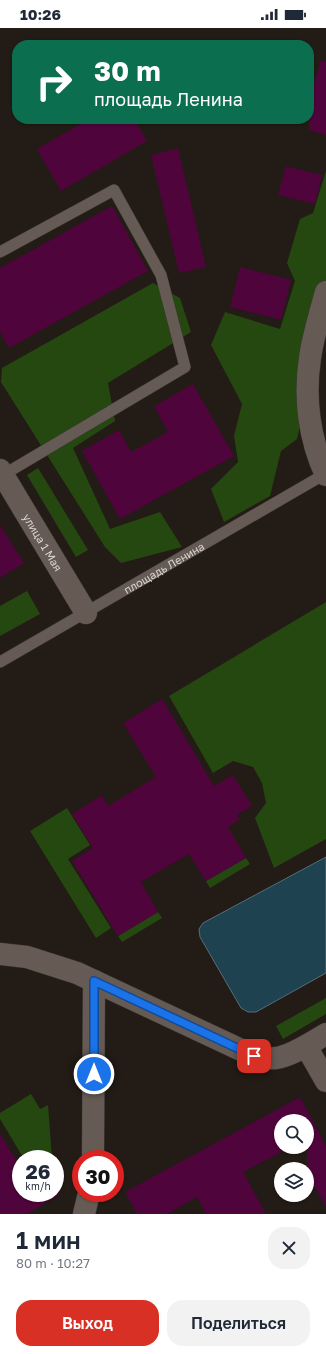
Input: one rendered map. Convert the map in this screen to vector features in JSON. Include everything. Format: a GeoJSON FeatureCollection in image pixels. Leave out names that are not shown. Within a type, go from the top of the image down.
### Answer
{"type":"FeatureCollection","features":[{"type":"Feature","properties":{"kind":"street"},"geometry":{"type":"LineString","coordinates":[[326,292],[311,350],[308,408],[312,435],[319,460],[326,474]]}},
{"type":"Feature","properties":{"kind":"street","name":"улица 1 Мая"},"geometry":{"type":"LineString","coordinates":[[2,472],[86,613]]}},
{"type":"Feature","properties":{"kind":"street"},"geometry":{"type":"LineString","coordinates":[[0,954],[27,957],[85,977],[254,1056],[278,1058],[306,1046],[326,1034]]}},
{"type":"Feature","properties":{"kind":"street"},"geometry":{"type":"LineString","coordinates":[[85,977],[93,1150]]}},
{"type":"Feature","properties":{"kind":"street"},"geometry":{"type":"LineString","coordinates":[[306,1046],[326,1081]]}},
{"type":"Feature","properties":{"kind":"street"},"geometry":{"type":"LineString","coordinates":[[84,1214],[87,1202]]}},
{"type":"Feature","properties":{"kind":"lane"},"geometry":{"type":"LineString","coordinates":[[0,252],[114,190],[161,275],[185,367],[2,472]]}},
{"type":"Feature","properties":{"kind":"lane","name":"площадь Ленина"},"geometry":{"type":"LineString","coordinates":[[0,662],[326,474]]}},
{"type":"Feature","properties":{"kind":"green space"},"geometry":{"type":"Polygon","coordinates":[[[326,171],[326,323],[297,439],[281,451],[270,496],[224,522],[211,489],[238,462],[234,436],[242,404],[211,345],[225,312],[280,329],[295,281],[287,263],[300,219],[313,213],[326,171]]]}},
{"type":"Feature","properties":{"kind":"green space"},"geometry":{"type":"Polygon","coordinates":[[[153,283],[180,298],[191,332],[108,383],[115,421],[73,448],[110,529],[160,512],[182,547],[121,563],[105,547],[1,382],[2,368],[153,283]]]}},
{"type":"Feature","properties":{"kind":"green space"},"geometry":{"type":"Polygon","coordinates":[[[38,468],[88,550],[76,557],[27,475],[38,468]]]}},
{"type":"Feature","properties":{"kind":"green space"},"geometry":{"type":"Polygon","coordinates":[[[27,591],[40,614],[0,636],[0,606],[27,591]]]}},
{"type":"Feature","properties":{"kind":"green space"},"geometry":{"type":"Polygon","coordinates":[[[326,602],[326,839],[274,868],[255,818],[266,803],[262,783],[253,767],[233,761],[213,773],[169,696],[326,602]]]}},
{"type":"Feature","properties":{"kind":"green space"},"geometry":{"type":"Polygon","coordinates":[[[67,808],[90,845],[68,859],[111,928],[96,938],[30,831],[67,808]]]}},
{"type":"Feature","properties":{"kind":"green space"},"geometry":{"type":"Polygon","coordinates":[[[246,858],[250,864],[210,888],[206,881],[246,858]]]}},
{"type":"Feature","properties":{"kind":"green space"},"geometry":{"type":"Polygon","coordinates":[[[158,912],[162,918],[122,942],[118,936],[158,912]]]}},
{"type":"Feature","properties":{"kind":"green space"},"geometry":{"type":"Polygon","coordinates":[[[326,998],[326,1014],[283,1039],[276,1026],[326,998]]]}},
{"type":"Feature","properties":{"kind":"green space"},"geometry":{"type":"Polygon","coordinates":[[[31,1094],[40,1109],[48,1105],[51,1150],[19,1150],[0,1119],[0,1113],[31,1094]]]}},
{"type":"Feature","properties":{"kind":"water"},"geometry":{"type":"Polygon","coordinates":[[[326,857],[326,973],[256,1012],[248,1012],[241,1008],[200,937],[199,929],[203,923],[326,857]]]}},
{"type":"Feature","properties":{"kind":"building"},"geometry":{"type":"Polygon","coordinates":[[[321,60],[326,61],[326,135],[309,130],[309,124],[314,124],[314,84],[321,60]]]}},
{"type":"Feature","properties":{"kind":"building"},"geometry":{"type":"Polygon","coordinates":[[[80,124],[137,124],[147,141],[61,191],[37,149],[80,124]]]}},
{"type":"Feature","properties":{"kind":"building"},"geometry":{"type":"Polygon","coordinates":[[[178,148],[206,267],[179,273],[151,155],[178,148]]]}},
{"type":"Feature","properties":{"kind":"building"},"geometry":{"type":"Polygon","coordinates":[[[286,166],[322,175],[315,204],[278,195],[286,166]]]}},
{"type":"Feature","properties":{"kind":"building"},"geometry":{"type":"Polygon","coordinates":[[[112,206],[148,271],[9,348],[0,332],[0,268],[112,206]]]}},
{"type":"Feature","properties":{"kind":"building"},"geometry":{"type":"Polygon","coordinates":[[[240,267],[291,280],[281,320],[230,307],[240,267]]]}},
{"type":"Feature","properties":{"kind":"building"},"geometry":{"type":"Polygon","coordinates":[[[193,384],[234,456],[120,519],[82,451],[119,430],[131,452],[168,432],[154,406],[193,384]]]}},
{"type":"Feature","properties":{"kind":"building"},"geometry":{"type":"Polygon","coordinates":[[[0,525],[24,563],[0,578],[0,525]]]}},
{"type":"Feature","properties":{"kind":"building"},"geometry":{"type":"Polygon","coordinates":[[[162,699],[214,786],[233,775],[252,806],[237,815],[240,819],[228,827],[246,858],[206,881],[189,854],[141,882],[158,912],[118,936],[72,861],[93,848],[72,814],[102,795],[108,806],[156,777],[123,723],[162,699]]]}},
{"type":"Feature","properties":{"kind":"building"},"geometry":{"type":"Polygon","coordinates":[[[300,1097],[309,1114],[274,1114],[274,1154],[278,1154],[243,1172],[266,1214],[206,1214],[197,1197],[167,1214],[137,1214],[125,1192],[300,1097]]]}},
{"type":"Feature","properties":{"kind":"building"},"geometry":{"type":"Polygon","coordinates":[[[314,1123],[326,1146],[326,1207],[314,1186],[314,1162],[307,1162],[307,1154],[314,1154],[314,1123]]]}},
{"type":"Feature","properties":{"kind":"building"},"geometry":{"type":"Polygon","coordinates":[[[0,1134],[12,1153],[12,1202],[47,1202],[27,1214],[0,1214],[0,1134]]]}},
{"type":"Feature","properties":{"kind":"route"},"geometry":{"type":"LineString","coordinates":[[94,1074],[94,981],[254,1056]]}}]}
